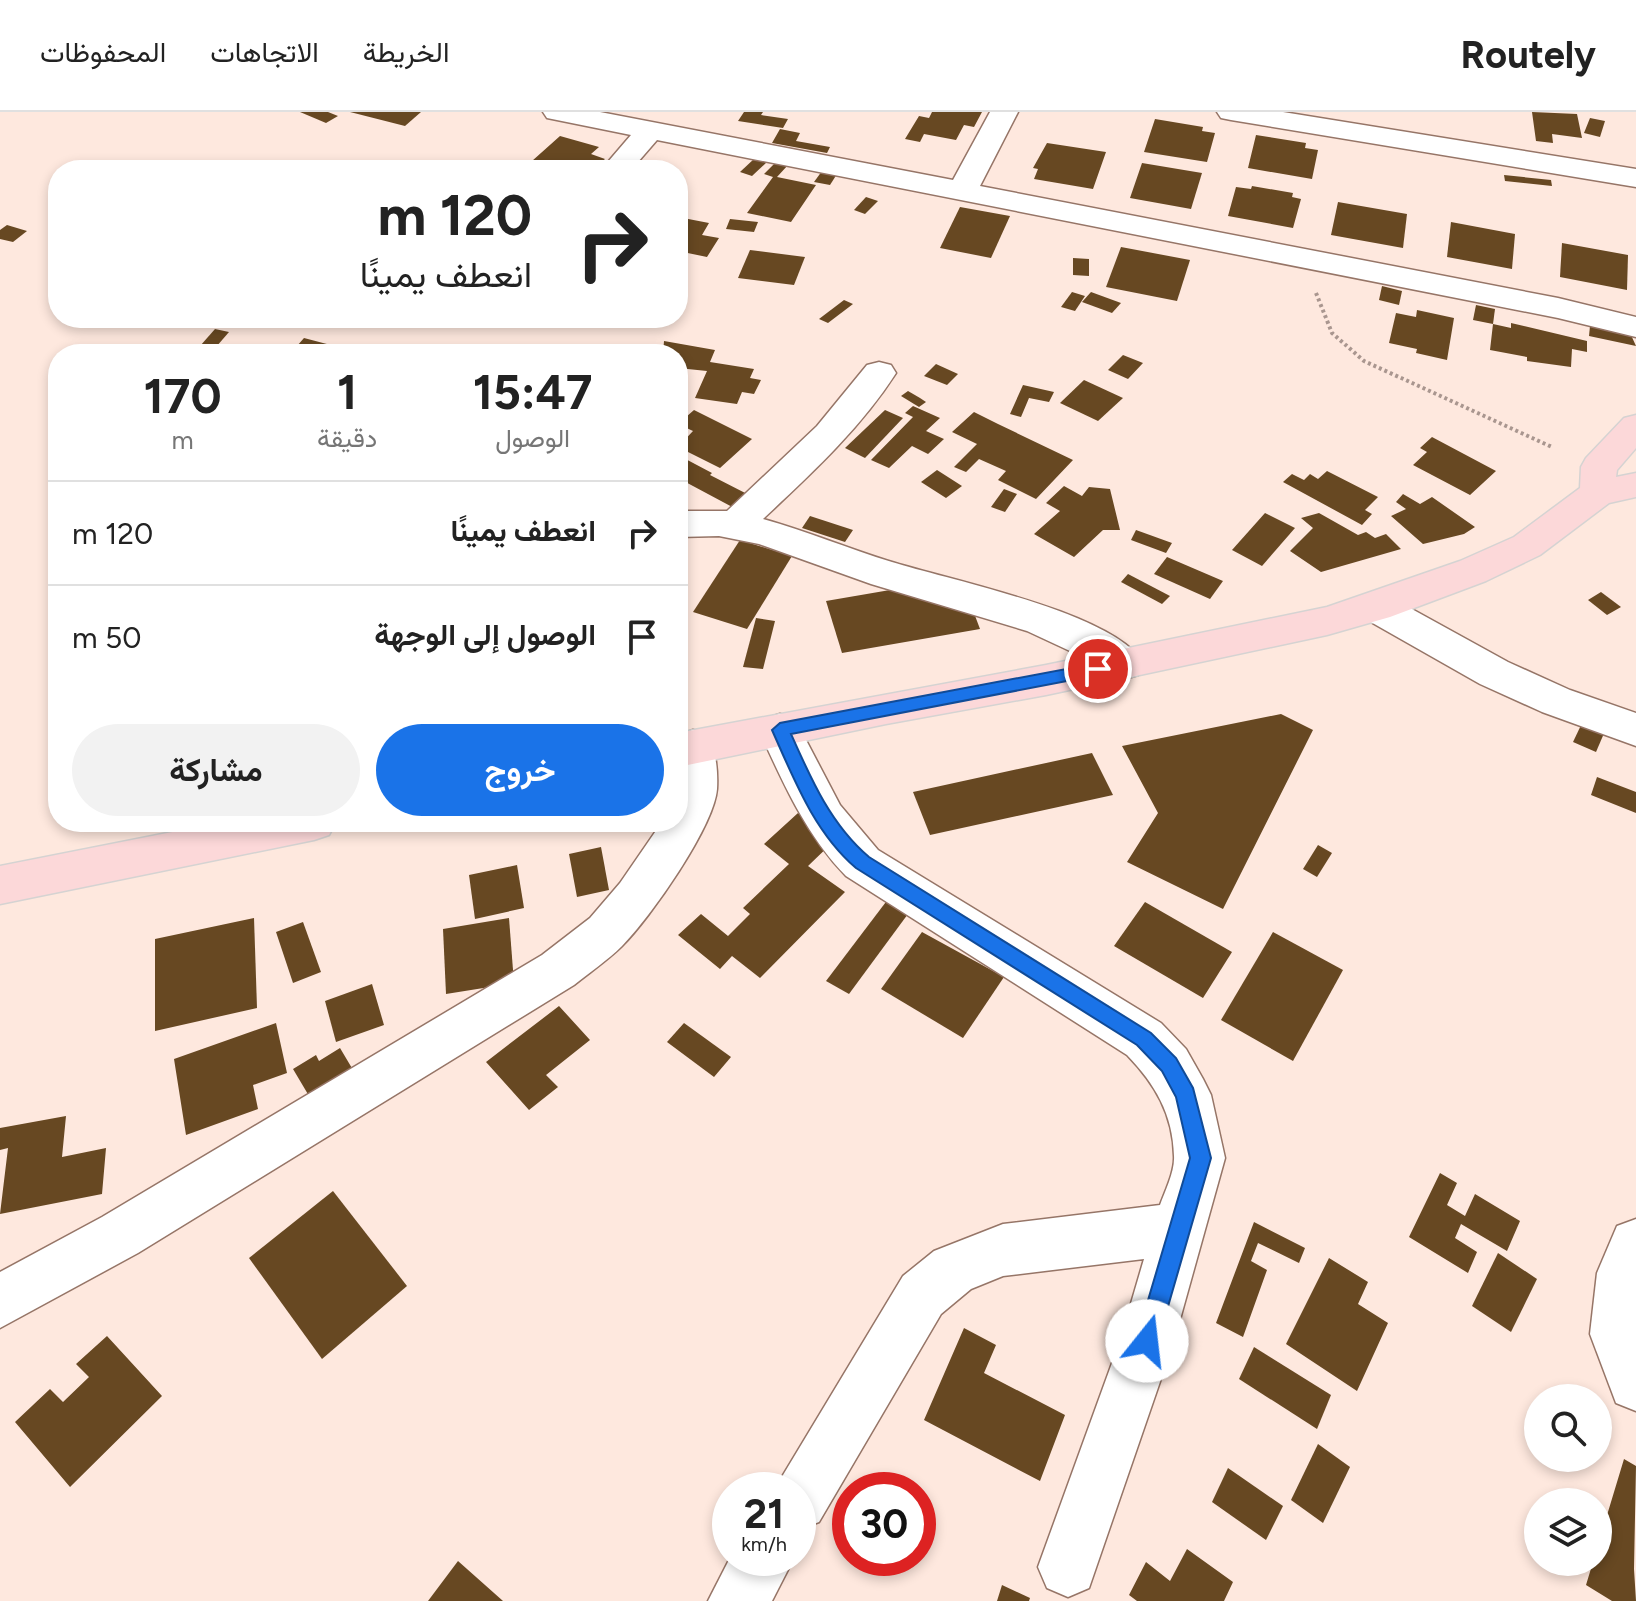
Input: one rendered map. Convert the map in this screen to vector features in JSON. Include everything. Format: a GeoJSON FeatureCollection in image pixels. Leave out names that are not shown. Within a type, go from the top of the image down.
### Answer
{"type":"FeatureCollection","features":[{"type":"Feature","properties":{"kind":"main road"},"geometry":{"type":"LineString","coordinates":[[1598,493],[1599,467],[1636,426]]}},
{"type":"Feature","properties":{"kind":"main road"},"geometry":{"type":"LineString","coordinates":[[688,747],[1124,664],[1327,621],[1376,607],[1473,571],[1527,546],[1598,493],[1636,485]]}},
{"type":"Feature","properties":{"kind":"main road"},"geometry":{"type":"LineString","coordinates":[[0,885],[264,832]]}},
{"type":"Feature","properties":{"kind":"street"},"geometry":{"type":"LineString","coordinates":[[557,112],[1317,260],[1636,327]]}},
{"type":"Feature","properties":{"kind":"street"},"geometry":{"type":"LineString","coordinates":[[963,190],[1004,112]]}},
{"type":"Feature","properties":{"kind":"street"},"geometry":{"type":"LineString","coordinates":[[1231,112],[1636,178]]}},
{"type":"Feature","properties":{"kind":"street"},"geometry":{"type":"LineString","coordinates":[[624,160],[650,130]]}},
{"type":"Feature","properties":{"kind":"street"},"geometry":{"type":"LineString","coordinates":[[735,525],[823,442],[858,405],[879,373]]}},
{"type":"Feature","properties":{"kind":"street"},"geometry":{"type":"LineString","coordinates":[[688,523],[735,525],[886,575],[998,607],[1070,633],[1109,652],[1124,664]]}},
{"type":"Feature","properties":{"kind":"street"},"geometry":{"type":"LineString","coordinates":[[1376,607],[1494,673],[1556,701],[1636,730]]}},
{"type":"Feature","properties":{"kind":"street"},"geometry":{"type":"LineString","coordinates":[[780,730],[812,801],[849,851],[862,863],[1144,1039],[1169,1065],[1186,1095],[1200,1158],[1147,1341],[1068,1567]]}},
{"type":"Feature","properties":{"kind":"street"},"geometry":{"type":"LineString","coordinates":[[688,760],[696,791],[688,811]]}},
{"type":"Feature","properties":{"kind":"street"},"geometry":{"type":"LineString","coordinates":[[0,1301],[161,1210],[558,970],[606,932],[636,897],[679,832]]}},
{"type":"Feature","properties":{"kind":"street"},"geometry":{"type":"LineString","coordinates":[[815,1472],[922,1295],[953,1270],[1003,1250],[1180,1229]]}},
{"type":"Feature","properties":{"kind":"street"},"geometry":{"type":"LineString","coordinates":[[1636,1245],[1624,1273],[1617,1334],[1636,1383]]}},
{"type":"Feature","properties":{"kind":"street"},"geometry":{"type":"LineString","coordinates":[[738,1601],[753,1576]]}},
{"type":"Feature","properties":{"kind":"path"},"geometry":{"type":"LineString","coordinates":[[1317,260],[1315,286],[1322,320],[1338,343],[1396,377],[1552,447]]}},
{"type":"Feature","properties":{"kind":"building"},"geometry":{"type":"Polygon","coordinates":[[[300,112],[328,112],[338,116],[326,123],[300,112]]]}},
{"type":"Feature","properties":{"kind":"building"},"geometry":{"type":"Polygon","coordinates":[[[350,112],[421,112],[405,126],[350,112]]]}},
{"type":"Feature","properties":{"kind":"building"},"geometry":{"type":"Polygon","coordinates":[[[744,112],[763,112],[761,115],[788,119],[783,128],[738,121],[744,112]]]}},
{"type":"Feature","properties":{"kind":"building"},"geometry":{"type":"Polygon","coordinates":[[[932,112],[982,112],[974,127],[964,125],[956,140],[924,134],[920,142],[905,139],[919,116],[929,118],[932,112]]]}},
{"type":"Feature","properties":{"kind":"building"},"geometry":{"type":"Polygon","coordinates":[[[1532,112],[1577,114],[1582,138],[1552,134],[1553,143],[1536,141],[1532,112]]]}},
{"type":"Feature","properties":{"kind":"building"},"geometry":{"type":"Polygon","coordinates":[[[1590,118],[1605,121],[1600,137],[1584,133],[1590,118]]]}},
{"type":"Feature","properties":{"kind":"building"},"geometry":{"type":"Polygon","coordinates":[[[1155,119],[1203,127],[1202,131],[1215,133],[1207,162],[1144,152],[1155,119]]]}},
{"type":"Feature","properties":{"kind":"building"},"geometry":{"type":"Polygon","coordinates":[[[780,129],[800,133],[796,141],[830,147],[827,153],[772,143],[780,129]]]}},
{"type":"Feature","properties":{"kind":"building"},"geometry":{"type":"Polygon","coordinates":[[[1256,135],[1306,143],[1305,148],[1318,150],[1312,179],[1248,168],[1256,135]]]}},
{"type":"Feature","properties":{"kind":"building"},"geometry":{"type":"Polygon","coordinates":[[[560,136],[599,147],[591,154],[605,159],[604,160],[533,160],[560,136]]]}},
{"type":"Feature","properties":{"kind":"building"},"geometry":{"type":"Polygon","coordinates":[[[1047,143],[1106,152],[1093,189],[1034,179],[1038,169],[1033,168],[1047,143]]]}},
{"type":"Feature","properties":{"kind":"building"},"geometry":{"type":"Polygon","coordinates":[[[755,158],[767,162],[752,176],[740,172],[755,158]]]}},
{"type":"Feature","properties":{"kind":"building"},"geometry":{"type":"Polygon","coordinates":[[[776,162],[788,165],[777,177],[816,185],[791,222],[747,213],[773,177],[764,174],[776,162]]]}},
{"type":"Feature","properties":{"kind":"building"},"geometry":{"type":"Polygon","coordinates":[[[1142,163],[1202,173],[1191,209],[1130,198],[1142,163]]]}},
{"type":"Feature","properties":{"kind":"building"},"geometry":{"type":"Polygon","coordinates":[[[822,171],[837,174],[830,185],[814,182],[822,171]]]}},
{"type":"Feature","properties":{"kind":"building"},"geometry":{"type":"Polygon","coordinates":[[[1504,175],[1551,180],[1552,186],[1505,181],[1504,175]]]}},
{"type":"Feature","properties":{"kind":"building"},"geometry":{"type":"Polygon","coordinates":[[[1252,186],[1293,193],[1292,197],[1301,199],[1293,228],[1228,216],[1236,187],[1251,189],[1252,186]]]}},
{"type":"Feature","properties":{"kind":"building"},"geometry":{"type":"Polygon","coordinates":[[[866,197],[878,201],[865,214],[854,210],[866,197]]]}},
{"type":"Feature","properties":{"kind":"building"},"geometry":{"type":"Polygon","coordinates":[[[1338,202],[1407,214],[1403,248],[1331,235],[1338,202]]]}},
{"type":"Feature","properties":{"kind":"building"},"geometry":{"type":"Polygon","coordinates":[[[960,207],[1010,216],[991,258],[940,248],[960,207]]]}},
{"type":"Feature","properties":{"kind":"building"},"geometry":{"type":"Polygon","coordinates":[[[688,219],[709,223],[702,235],[719,238],[707,257],[688,253],[688,219]]]}},
{"type":"Feature","properties":{"kind":"building"},"geometry":{"type":"Polygon","coordinates":[[[730,219],[758,222],[754,232],[726,229],[730,219]]]}},
{"type":"Feature","properties":{"kind":"building"},"geometry":{"type":"Polygon","coordinates":[[[1451,222],[1515,234],[1512,269],[1447,257],[1451,222]]]}},
{"type":"Feature","properties":{"kind":"building"},"geometry":{"type":"Polygon","coordinates":[[[7,225],[27,231],[13,242],[0,239],[0,230],[7,225]]]}},
{"type":"Feature","properties":{"kind":"building"},"geometry":{"type":"Polygon","coordinates":[[[1562,243],[1628,255],[1627,290],[1560,277],[1562,243]]]}},
{"type":"Feature","properties":{"kind":"building"},"geometry":{"type":"Polygon","coordinates":[[[1121,247],[1190,260],[1177,301],[1106,287],[1121,247]]]}},
{"type":"Feature","properties":{"kind":"building"},"geometry":{"type":"Polygon","coordinates":[[[750,250],[805,257],[794,285],[738,278],[750,250]]]}},
{"type":"Feature","properties":{"kind":"building"},"geometry":{"type":"Polygon","coordinates":[[[1073,258],[1089,259],[1089,276],[1073,275],[1073,258]]]}},
{"type":"Feature","properties":{"kind":"building"},"geometry":{"type":"Polygon","coordinates":[[[1382,286],[1402,291],[1399,305],[1379,300],[1382,286]]]}},
{"type":"Feature","properties":{"kind":"building"},"geometry":{"type":"Polygon","coordinates":[[[1072,292],[1085,296],[1075,311],[1061,307],[1072,292]]]}},
{"type":"Feature","properties":{"kind":"building"},"geometry":{"type":"Polygon","coordinates":[[[1091,292],[1121,303],[1112,313],[1082,302],[1091,292]]]}},
{"type":"Feature","properties":{"kind":"building"},"geometry":{"type":"Polygon","coordinates":[[[844,300],[853,304],[828,323],[819,319],[844,300]]]}},
{"type":"Feature","properties":{"kind":"building"},"geometry":{"type":"Polygon","coordinates":[[[1476,305],[1495,309],[1493,324],[1473,320],[1476,305]]]}},
{"type":"Feature","properties":{"kind":"building"},"geometry":{"type":"Polygon","coordinates":[[[1417,310],[1454,318],[1447,360],[1389,343],[1396,313],[1416,317],[1417,310]]]}},
{"type":"Feature","properties":{"kind":"building"},"geometry":{"type":"Polygon","coordinates":[[[1511,323],[1587,341],[1587,352],[1572,349],[1571,367],[1527,361],[1527,357],[1490,350],[1493,324],[1511,328],[1511,323]]]}},
{"type":"Feature","properties":{"kind":"building"},"geometry":{"type":"Polygon","coordinates":[[[1590,326],[1631,335],[1636,346],[1589,336],[1590,326]]]}},
{"type":"Feature","properties":{"kind":"building"},"geometry":{"type":"Polygon","coordinates":[[[215,329],[229,332],[219,344],[202,344],[215,329]]]}},
{"type":"Feature","properties":{"kind":"building"},"geometry":{"type":"Polygon","coordinates":[[[304,338],[327,344],[299,344],[304,338]]]}},
{"type":"Feature","properties":{"kind":"building"},"geometry":{"type":"Polygon","coordinates":[[[688,345],[715,350],[710,362],[754,369],[750,378],[761,380],[754,394],[742,392],[737,404],[695,398],[707,371],[688,369],[688,345]]]}},
{"type":"Feature","properties":{"kind":"building"},"geometry":{"type":"Polygon","coordinates":[[[1123,355],[1143,363],[1128,379],[1108,370],[1123,355]]]}},
{"type":"Feature","properties":{"kind":"building"},"geometry":{"type":"Polygon","coordinates":[[[936,364],[958,374],[947,385],[924,376],[936,364]]]}},
{"type":"Feature","properties":{"kind":"building"},"geometry":{"type":"Polygon","coordinates":[[[1084,380],[1123,398],[1098,421],[1060,403],[1084,380]]]}},
{"type":"Feature","properties":{"kind":"building"},"geometry":{"type":"Polygon","coordinates":[[[1023,385],[1054,392],[1049,402],[1029,398],[1021,417],[1010,414],[1023,385]]]}},
{"type":"Feature","properties":{"kind":"building"},"geometry":{"type":"Polygon","coordinates":[[[908,391],[926,402],[919,407],[901,396],[908,391]]]}},
{"type":"Feature","properties":{"kind":"building"},"geometry":{"type":"Polygon","coordinates":[[[913,406],[940,418],[926,431],[944,439],[928,454],[912,446],[889,468],[871,460],[913,417],[905,413],[913,406]]]}},
{"type":"Feature","properties":{"kind":"building"},"geometry":{"type":"Polygon","coordinates":[[[694,410],[752,439],[720,468],[688,452],[688,436],[693,431],[688,429],[688,415],[694,410]]]}},
{"type":"Feature","properties":{"kind":"building"},"geometry":{"type":"Polygon","coordinates":[[[885,410],[903,418],[865,458],[845,448],[885,410]]]}},
{"type":"Feature","properties":{"kind":"building"},"geometry":{"type":"Polygon","coordinates":[[[974,412],[1073,460],[1036,499],[998,480],[1006,471],[979,459],[966,472],[954,467],[977,444],[952,432],[974,412]]]}},
{"type":"Feature","properties":{"kind":"building"},"geometry":{"type":"Polygon","coordinates":[[[1432,437],[1496,471],[1470,495],[1413,465],[1427,452],[1420,448],[1432,437]]]}},
{"type":"Feature","properties":{"kind":"building"},"geometry":{"type":"Polygon","coordinates":[[[688,460],[751,496],[736,509],[688,483],[688,460]]]}},
{"type":"Feature","properties":{"kind":"building"},"geometry":{"type":"Polygon","coordinates":[[[937,470],[962,486],[946,498],[921,482],[937,470]]]}},
{"type":"Feature","properties":{"kind":"building"},"geometry":{"type":"Polygon","coordinates":[[[1327,471],[1378,497],[1365,510],[1372,514],[1362,525],[1283,482],[1292,474],[1304,480],[1310,474],[1318,479],[1327,471]]]}},
{"type":"Feature","properties":{"kind":"building"},"geometry":{"type":"Polygon","coordinates":[[[1064,486],[1082,496],[1089,487],[1110,489],[1120,530],[1103,530],[1074,557],[1034,534],[1060,511],[1046,503],[1064,486]]]}},
{"type":"Feature","properties":{"kind":"building"},"geometry":{"type":"Polygon","coordinates":[[[1004,489],[1017,494],[1005,512],[991,507],[1004,489]]]}},
{"type":"Feature","properties":{"kind":"building"},"geometry":{"type":"Polygon","coordinates":[[[1403,494],[1420,504],[1432,497],[1475,527],[1464,534],[1423,544],[1391,516],[1406,509],[1396,502],[1403,494]]]}},
{"type":"Feature","properties":{"kind":"building"},"geometry":{"type":"Polygon","coordinates":[[[1265,513],[1295,528],[1262,566],[1232,550],[1265,513]]]}},
{"type":"Feature","properties":{"kind":"building"},"geometry":{"type":"Polygon","coordinates":[[[1319,513],[1358,535],[1366,532],[1375,538],[1386,534],[1401,549],[1321,572],[1290,551],[1313,528],[1301,518],[1319,513]]]}},
{"type":"Feature","properties":{"kind":"building"},"geometry":{"type":"Polygon","coordinates":[[[810,516],[853,530],[845,542],[802,528],[810,516]]]}},
{"type":"Feature","properties":{"kind":"building"},"geometry":{"type":"Polygon","coordinates":[[[1136,530],[1172,543],[1166,553],[1131,540],[1136,530]]]}},
{"type":"Feature","properties":{"kind":"building"},"geometry":{"type":"Polygon","coordinates":[[[740,540],[792,556],[747,629],[693,612],[740,540]]]}},
{"type":"Feature","properties":{"kind":"building"},"geometry":{"type":"Polygon","coordinates":[[[1167,557],[1223,581],[1210,599],[1154,574],[1167,557]]]}},
{"type":"Feature","properties":{"kind":"building"},"geometry":{"type":"Polygon","coordinates":[[[1128,574],[1170,596],[1162,604],[1121,582],[1128,574]]]}},
{"type":"Feature","properties":{"kind":"building"},"geometry":{"type":"Polygon","coordinates":[[[890,590],[974,613],[980,629],[842,653],[826,601],[890,590]]]}},
{"type":"Feature","properties":{"kind":"building"},"geometry":{"type":"Polygon","coordinates":[[[1601,592],[1621,607],[1607,615],[1588,600],[1601,592]]]}},
{"type":"Feature","properties":{"kind":"building"},"geometry":{"type":"Polygon","coordinates":[[[756,618],[775,621],[763,669],[743,667],[756,618]]]}},
{"type":"Feature","properties":{"kind":"building"},"geometry":{"type":"Polygon","coordinates":[[[1281,714],[1313,730],[1223,909],[1127,862],[1158,813],[1122,746],[1281,714]]]}},
{"type":"Feature","properties":{"kind":"building"},"geometry":{"type":"Polygon","coordinates":[[[1583,721],[1605,731],[1596,752],[1573,742],[1583,721]]]}},
{"type":"Feature","properties":{"kind":"building"},"geometry":{"type":"Polygon","coordinates":[[[1092,753],[1113,795],[930,835],[913,792],[1092,753]]]}},
{"type":"Feature","properties":{"kind":"building"},"geometry":{"type":"Polygon","coordinates":[[[1597,777],[1636,792],[1636,813],[1591,795],[1597,777]]]}},
{"type":"Feature","properties":{"kind":"building"},"geometry":{"type":"Polygon","coordinates":[[[798,813],[835,840],[808,866],[845,892],[760,978],[732,956],[720,969],[678,935],[701,914],[728,936],[750,914],[743,908],[789,864],[764,844],[798,813]]]}},
{"type":"Feature","properties":{"kind":"building"},"geometry":{"type":"Polygon","coordinates":[[[1318,845],[1332,853],[1317,877],[1303,869],[1318,845]]]}},
{"type":"Feature","properties":{"kind":"building"},"geometry":{"type":"Polygon","coordinates":[[[601,847],[609,890],[577,897],[569,854],[601,847]]]}},
{"type":"Feature","properties":{"kind":"building"},"geometry":{"type":"Polygon","coordinates":[[[517,865],[524,908],[475,919],[469,875],[517,865]]]}},
{"type":"Feature","properties":{"kind":"building"},"geometry":{"type":"Polygon","coordinates":[[[898,886],[919,899],[849,994],[826,981],[898,886]]]}},
{"type":"Feature","properties":{"kind":"building"},"geometry":{"type":"Polygon","coordinates":[[[1145,902],[1232,952],[1203,998],[1114,946],[1145,902]]]}},
{"type":"Feature","properties":{"kind":"building"},"geometry":{"type":"Polygon","coordinates":[[[254,918],[257,1008],[155,1031],[155,939],[254,918]]]}},
{"type":"Feature","properties":{"kind":"building"},"geometry":{"type":"Polygon","coordinates":[[[509,918],[514,983],[446,994],[443,929],[509,918]]]}},
{"type":"Feature","properties":{"kind":"building"},"geometry":{"type":"Polygon","coordinates":[[[303,922],[321,972],[293,983],[276,932],[303,922]]]}},
{"type":"Feature","properties":{"kind":"building"},"geometry":{"type":"Polygon","coordinates":[[[922,932],[1004,977],[963,1038],[881,989],[922,932]]]}},
{"type":"Feature","properties":{"kind":"building"},"geometry":{"type":"Polygon","coordinates":[[[1273,932],[1343,970],[1293,1061],[1221,1020],[1273,932]]]}},
{"type":"Feature","properties":{"kind":"building"},"geometry":{"type":"Polygon","coordinates":[[[372,984],[384,1025],[336,1042],[325,1001],[372,984]]]}},
{"type":"Feature","properties":{"kind":"building"},"geometry":{"type":"Polygon","coordinates":[[[559,1006],[590,1040],[546,1075],[558,1087],[529,1110],[486,1062],[559,1006]]]}},
{"type":"Feature","properties":{"kind":"building"},"geometry":{"type":"Polygon","coordinates":[[[276,1023],[287,1073],[253,1085],[258,1109],[186,1135],[174,1059],[276,1023]]]}},
{"type":"Feature","properties":{"kind":"building"},"geometry":{"type":"Polygon","coordinates":[[[684,1023],[731,1057],[714,1077],[667,1042],[684,1023]]]}},
{"type":"Feature","properties":{"kind":"building"},"geometry":{"type":"Polygon","coordinates":[[[340,1048],[359,1080],[312,1101],[293,1069],[316,1055],[319,1061],[340,1048]]]}},
{"type":"Feature","properties":{"kind":"building"},"geometry":{"type":"Polygon","coordinates":[[[66,1116],[62,1157],[106,1148],[102,1194],[0,1214],[8,1148],[0,1150],[0,1128],[66,1116]]]}},
{"type":"Feature","properties":{"kind":"building"},"geometry":{"type":"Polygon","coordinates":[[[1440,1173],[1457,1183],[1447,1205],[1465,1216],[1475,1194],[1520,1221],[1507,1251],[1461,1224],[1455,1238],[1477,1252],[1468,1273],[1409,1237],[1440,1173]]]}},
{"type":"Feature","properties":{"kind":"building"},"geometry":{"type":"Polygon","coordinates":[[[333,1191],[407,1286],[322,1359],[249,1258],[333,1191]]]}},
{"type":"Feature","properties":{"kind":"building"},"geometry":{"type":"Polygon","coordinates":[[[1254,1222],[1305,1248],[1299,1263],[1258,1243],[1251,1261],[1267,1270],[1243,1337],[1216,1323],[1254,1222]]]}},
{"type":"Feature","properties":{"kind":"building"},"geometry":{"type":"Polygon","coordinates":[[[1498,1253],[1537,1279],[1511,1332],[1472,1306],[1498,1253]]]}},
{"type":"Feature","properties":{"kind":"building"},"geometry":{"type":"Polygon","coordinates":[[[1329,1258],[1368,1282],[1358,1304],[1388,1323],[1357,1391],[1286,1344],[1329,1258]]]}},
{"type":"Feature","properties":{"kind":"building"},"geometry":{"type":"Polygon","coordinates":[[[964,1328],[996,1345],[984,1373],[1065,1415],[1040,1481],[924,1420],[964,1328]]]}},
{"type":"Feature","properties":{"kind":"building"},"geometry":{"type":"Polygon","coordinates":[[[107,1336],[162,1396],[70,1487],[15,1422],[50,1389],[63,1402],[89,1377],[76,1364],[107,1336]]]}},
{"type":"Feature","properties":{"kind":"building"},"geometry":{"type":"Polygon","coordinates":[[[1254,1347],[1331,1395],[1317,1429],[1239,1379],[1254,1347]]]}},
{"type":"Feature","properties":{"kind":"building"},"geometry":{"type":"Polygon","coordinates":[[[1318,1444],[1350,1467],[1323,1523],[1291,1500],[1318,1444]]]}},
{"type":"Feature","properties":{"kind":"building"},"geometry":{"type":"Polygon","coordinates":[[[1624,1459],[1636,1466],[1636,1601],[1612,1601],[1586,1585],[1589,1576],[1612,1576],[1612,1499],[1624,1459]]]}},
{"type":"Feature","properties":{"kind":"building"},"geometry":{"type":"Polygon","coordinates":[[[1228,1468],[1283,1506],[1266,1540],[1212,1502],[1228,1468]]]}},
{"type":"Feature","properties":{"kind":"building"},"geometry":{"type":"Polygon","coordinates":[[[1187,1549],[1233,1582],[1224,1601],[1137,1601],[1129,1595],[1146,1562],[1170,1581],[1187,1549]]]}},
{"type":"Feature","properties":{"kind":"building"},"geometry":{"type":"Polygon","coordinates":[[[458,1561],[503,1601],[428,1601],[458,1561]]]}},
{"type":"Feature","properties":{"kind":"building"},"geometry":{"type":"Polygon","coordinates":[[[1002,1585],[1030,1598],[1029,1601],[997,1601],[1002,1585]]]}},
{"type":"Feature","properties":{"kind":"route"},"geometry":{"type":"LineString","coordinates":[[1098,669],[780,730],[812,801],[836,835],[862,863],[958,920],[1144,1039],[1169,1065],[1186,1095],[1200,1158],[1147,1341]]}}]}
